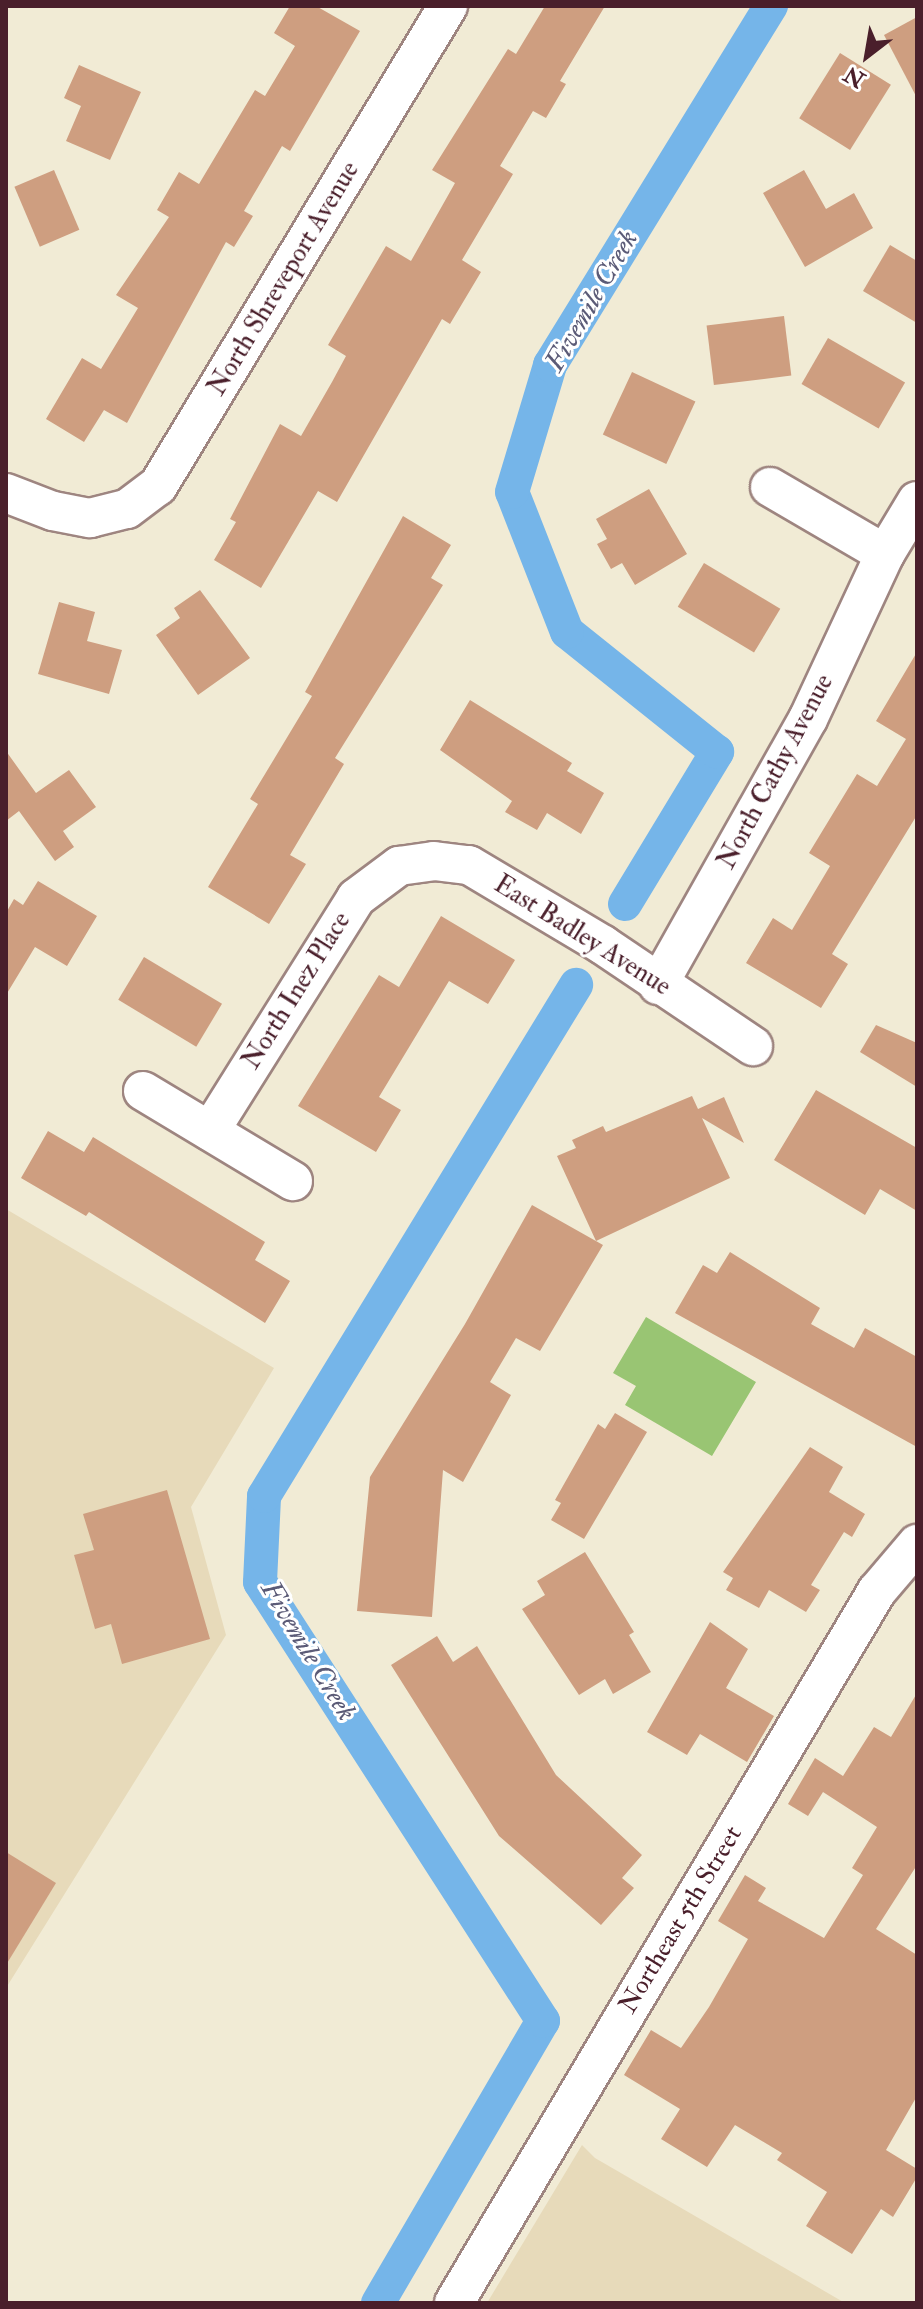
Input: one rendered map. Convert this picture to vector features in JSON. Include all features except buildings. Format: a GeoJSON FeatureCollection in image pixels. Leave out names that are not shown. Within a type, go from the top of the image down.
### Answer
{"type":"FeatureCollection","features":[{"type":"Feature","properties":{"kind":"street","name":"North Shreveport Avenue"},"geometry":{"type":"LineString","coordinates":[[6,493],[53,511],[90,518],[127,509],[158,486],[448,6]]}},
{"type":"Feature","properties":{"kind":"street"},"geometry":{"type":"LineString","coordinates":[[770,487],[885,554]]}},
{"type":"Feature","properties":{"kind":"street","name":"North Cathy Avenue"},"geometry":{"type":"LineString","coordinates":[[658,985],[808,719],[885,554],[917,501]]}},
{"type":"Feature","properties":{"kind":"street","name":"East Badley Avenue"},"geometry":{"type":"LineString","coordinates":[[399,866],[434,861],[469,865],[603,945],[658,985],[753,1046]]}},
{"type":"Feature","properties":{"kind":"street","name":"North Inez Place"},"geometry":{"type":"LineString","coordinates":[[210,1131],[356,898],[399,866]]}},
{"type":"Feature","properties":{"kind":"street"},"geometry":{"type":"LineString","coordinates":[[143,1091],[293,1181]]}},
{"type":"Feature","properties":{"kind":"street","name":"Northeast 5th Street"},"geometry":{"type":"LineString","coordinates":[[454,2303],[877,1591],[917,1544]]}},
{"type":"Feature","properties":{"kind":"shaded area"},"geometry":{"type":"Polygon","coordinates":[[[6,1209],[274,1368],[191,1507],[226,1635],[6,1988],[6,1209]]]}},
{"type":"Feature","properties":{"kind":"shaded area"},"geometry":{"type":"Polygon","coordinates":[[[582,2145],[595,2158],[845,2303],[487,2303],[582,2145]]]}},
{"type":"Feature","properties":{"kind":"green space"},"geometry":{"type":"Polygon","coordinates":[[[646,1317],[756,1382],[712,1456],[625,1405],[636,1386],[613,1373],[646,1317]]]}},
{"type":"Feature","properties":{"kind":"waterway","name":"Fivemile Creek"},"geometry":{"type":"LineString","coordinates":[[625,904],[717,752],[567,632],[512,492],[550,365],[771,6]]}},
{"type":"Feature","properties":{"kind":"waterway","name":"Fivemile Creek"},"geometry":{"type":"LineString","coordinates":[[378,2303],[543,2021],[260,1582],[264,1496],[576,985]]}}]}
